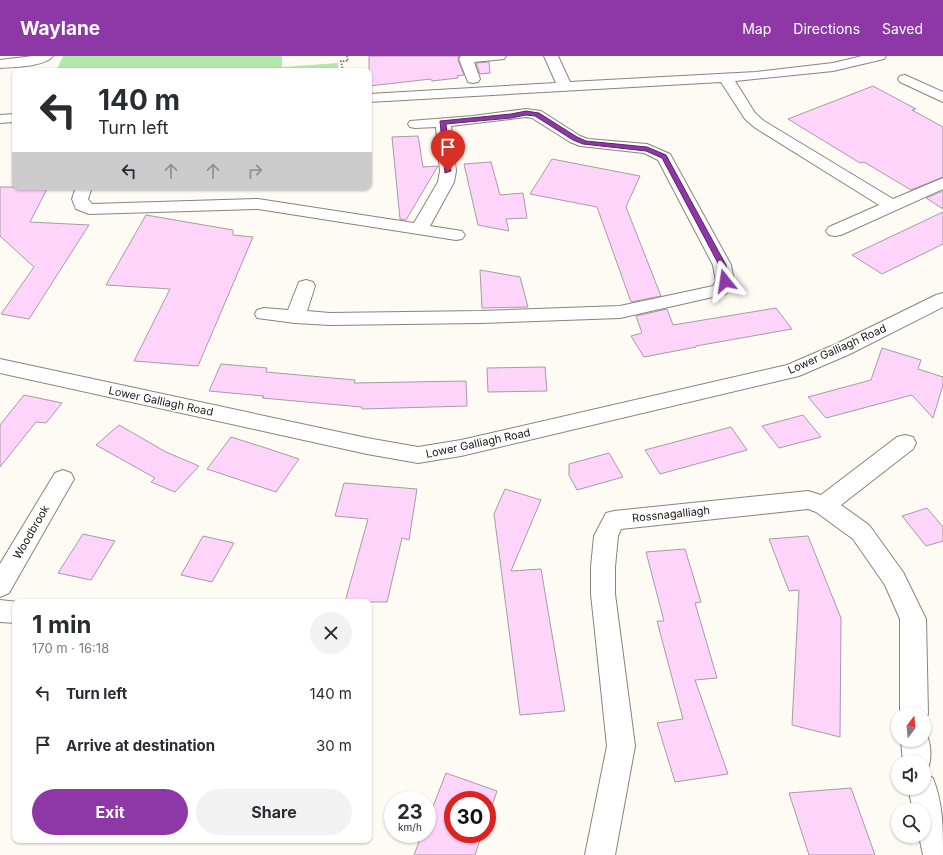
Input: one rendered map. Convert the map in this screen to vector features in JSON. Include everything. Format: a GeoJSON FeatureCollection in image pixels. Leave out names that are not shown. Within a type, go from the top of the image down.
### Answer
{"type":"FeatureCollection","features":[{"type":"Feature","properties":{"kind":"street"},"geometry":{"type":"LineString","coordinates":[[0,64],[31,61],[46,56]]}},
{"type":"Feature","properties":{"kind":"street"},"geometry":{"type":"LineString","coordinates":[[473,79],[466,59],[499,56]]}},
{"type":"Feature","properties":{"kind":"street"},"geometry":{"type":"LineString","coordinates":[[551,56],[565,88]]}},
{"type":"Feature","properties":{"kind":"street"},"geometry":{"type":"LineString","coordinates":[[372,98],[726,79],[833,68],[880,56]]}},
{"type":"Feature","properties":{"kind":"street"},"geometry":{"type":"LineString","coordinates":[[794,59],[808,70]]}},
{"type":"Feature","properties":{"kind":"street"},"geometry":{"type":"LineString","coordinates":[[726,79],[750,116],[759,124],[892,206]]}},
{"type":"Feature","properties":{"kind":"street"},"geometry":{"type":"LineString","coordinates":[[905,79],[943,98]]}},
{"type":"Feature","properties":{"kind":"street"},"geometry":{"type":"LineString","coordinates":[[264,314],[330,319],[473,317],[620,312],[719,290],[725,281],[722,265],[664,157],[647,149],[611,147],[585,143],[575,139],[536,114],[526,113],[511,116],[415,124]]}},
{"type":"Feature","properties":{"kind":"street"},"geometry":{"type":"LineString","coordinates":[[0,119],[12,118]]}},
{"type":"Feature","properties":{"kind":"street"},"geometry":{"type":"LineString","coordinates":[[419,230],[446,182],[448,171],[443,122]]}},
{"type":"Feature","properties":{"kind":"street"},"geometry":{"type":"LineString","coordinates":[[835,231],[943,183]]}},
{"type":"Feature","properties":{"kind":"street"},"geometry":{"type":"LineString","coordinates":[[83,190],[80,199],[82,205],[89,210],[258,204],[456,235]]}},
{"type":"Feature","properties":{"kind":"street"},"geometry":{"type":"LineString","coordinates":[[258,204],[261,190]]}},
{"type":"Feature","properties":{"kind":"street"},"geometry":{"type":"LineString","coordinates":[[295,317],[306,286]]}},
{"type":"Feature","properties":{"kind":"street","name":"Lower Galliagh Road"},"geometry":{"type":"LineString","coordinates":[[0,366],[368,446],[418,455],[461,448],[792,371],[844,349],[943,299]]}},
{"type":"Feature","properties":{"kind":"street"},"geometry":{"type":"LineString","coordinates":[[824,505],[905,443]]}},
{"type":"Feature","properties":{"kind":"street","name":"Woodbrook"},"geometry":{"type":"LineString","coordinates":[[0,586],[62,479]]}},
{"type":"Feature","properties":{"kind":"street","name":"Rossnagalliagh"},"geometry":{"type":"LineString","coordinates":[[600,855],[621,746],[603,594],[603,567],[606,536],[614,520],[808,500],[824,505],[861,532],[894,579],[913,619],[914,707]]}},
{"type":"Feature","properties":{"kind":"street"},"geometry":{"type":"LineString","coordinates":[[0,611],[12,612]]}},
{"type":"Feature","properties":{"kind":"street"},"geometry":{"type":"LineString","coordinates":[[926,795],[936,816],[938,855]]}},
{"type":"Feature","properties":{"kind":"path"},"geometry":{"type":"LineString","coordinates":[[342,68],[340,61],[348,61],[347,56]]}},
{"type":"Feature","properties":{"kind":"green space"},"geometry":{"type":"Polygon","coordinates":[[[63,56],[282,56],[282,67],[338,63],[338,68],[57,68],[63,56]]]}},
{"type":"Feature","properties":{"kind":"building"},"geometry":{"type":"Polygon","coordinates":[[[369,56],[459,56],[458,60],[464,75],[457,76],[458,78],[432,81],[431,79],[372,86],[372,68],[369,68],[369,56]]]}},
{"type":"Feature","properties":{"kind":"building"},"geometry":{"type":"Polygon","coordinates":[[[489,62],[490,73],[480,74],[476,63],[489,62]]]}},
{"type":"Feature","properties":{"kind":"building"},"geometry":{"type":"Polygon","coordinates":[[[873,86],[916,109],[912,110],[943,127],[943,177],[911,190],[864,162],[860,163],[788,119],[873,86]]]}},
{"type":"Feature","properties":{"kind":"building"},"geometry":{"type":"Polygon","coordinates":[[[418,136],[423,167],[438,166],[406,220],[400,219],[392,137],[418,136]]]}},
{"type":"Feature","properties":{"kind":"building"},"geometry":{"type":"Polygon","coordinates":[[[552,159],[640,176],[626,207],[661,296],[631,302],[597,207],[530,194],[552,159]]]}},
{"type":"Feature","properties":{"kind":"building"},"geometry":{"type":"Polygon","coordinates":[[[491,162],[500,195],[523,193],[527,218],[506,219],[509,231],[478,225],[464,164],[491,162]]]}},
{"type":"Feature","properties":{"kind":"building"},"geometry":{"type":"Polygon","coordinates":[[[0,187],[12,187],[12,190],[46,190],[30,222],[89,225],[29,319],[1,314],[34,267],[0,236],[0,187]]]}},
{"type":"Feature","properties":{"kind":"building"},"geometry":{"type":"Polygon","coordinates":[[[943,191],[943,209],[926,198],[943,191]]]}},
{"type":"Feature","properties":{"kind":"building"},"geometry":{"type":"Polygon","coordinates":[[[943,212],[943,244],[882,274],[852,255],[943,212]]]}},
{"type":"Feature","properties":{"kind":"building"},"geometry":{"type":"Polygon","coordinates":[[[146,215],[233,230],[233,235],[253,237],[198,366],[134,361],[170,289],[106,285],[146,215]]]}},
{"type":"Feature","properties":{"kind":"building"},"geometry":{"type":"Polygon","coordinates":[[[480,270],[520,277],[528,307],[482,308],[480,270]]]}},
{"type":"Feature","properties":{"kind":"building"},"geometry":{"type":"Polygon","coordinates":[[[776,308],[792,329],[644,357],[631,336],[642,333],[636,316],[667,309],[673,325],[776,308]]]}},
{"type":"Feature","properties":{"kind":"building"},"geometry":{"type":"Polygon","coordinates":[[[882,348],[921,360],[918,369],[943,377],[943,385],[933,418],[912,395],[826,418],[808,397],[871,380],[882,348]]]}},
{"type":"Feature","properties":{"kind":"building"},"geometry":{"type":"Polygon","coordinates":[[[221,364],[267,368],[266,372],[355,380],[354,383],[466,381],[467,406],[362,409],[362,407],[262,398],[264,396],[209,391],[221,364]]]}},
{"type":"Feature","properties":{"kind":"building"},"geometry":{"type":"Polygon","coordinates":[[[545,367],[547,391],[488,392],[487,368],[545,367]]]}},
{"type":"Feature","properties":{"kind":"building"},"geometry":{"type":"Polygon","coordinates":[[[24,395],[62,403],[46,423],[36,422],[0,467],[0,425],[24,395]]]}},
{"type":"Feature","properties":{"kind":"building"},"geometry":{"type":"Polygon","coordinates":[[[803,415],[821,437],[779,448],[762,426],[803,415]]]}},
{"type":"Feature","properties":{"kind":"building"},"geometry":{"type":"Polygon","coordinates":[[[119,425],[166,452],[199,466],[175,492],[151,482],[155,478],[96,445],[119,425]]]}},
{"type":"Feature","properties":{"kind":"building"},"geometry":{"type":"Polygon","coordinates":[[[731,427],[747,450],[660,474],[645,450],[731,427]]]}},
{"type":"Feature","properties":{"kind":"building"},"geometry":{"type":"Polygon","coordinates":[[[231,437],[299,459],[276,492],[207,469],[231,437]]]}},
{"type":"Feature","properties":{"kind":"building"},"geometry":{"type":"Polygon","coordinates":[[[609,453],[623,477],[577,490],[569,475],[569,464],[609,453]]]}},
{"type":"Feature","properties":{"kind":"building"},"geometry":{"type":"Polygon","coordinates":[[[344,483],[417,489],[409,540],[402,538],[387,602],[372,602],[372,599],[346,599],[368,519],[335,516],[344,483]]]}},
{"type":"Feature","properties":{"kind":"building"},"geometry":{"type":"Polygon","coordinates":[[[505,489],[541,500],[511,571],[541,569],[565,711],[520,715],[494,514],[505,489]]]}},
{"type":"Feature","properties":{"kind":"building"},"geometry":{"type":"Polygon","coordinates":[[[927,508],[943,527],[943,541],[926,546],[902,516],[927,508]]]}},
{"type":"Feature","properties":{"kind":"building"},"geometry":{"type":"Polygon","coordinates":[[[83,534],[115,541],[91,580],[58,573],[83,534]]]}},
{"type":"Feature","properties":{"kind":"building"},"geometry":{"type":"Polygon","coordinates":[[[203,536],[234,543],[212,582],[181,575],[203,536]]]}},
{"type":"Feature","properties":{"kind":"building"},"geometry":{"type":"Polygon","coordinates":[[[808,536],[841,618],[840,737],[792,725],[799,590],[789,591],[769,539],[808,536]]]}},
{"type":"Feature","properties":{"kind":"building"},"geometry":{"type":"Polygon","coordinates":[[[685,549],[701,602],[695,603],[717,678],[695,680],[728,774],[675,782],[657,723],[683,719],[657,621],[664,621],[646,552],[685,549]]]}},
{"type":"Feature","properties":{"kind":"building"},"geometry":{"type":"Polygon","coordinates":[[[446,773],[497,791],[496,794],[496,791],[444,791],[444,843],[479,843],[475,855],[414,855],[419,843],[436,843],[436,799],[446,773]]]}},
{"type":"Feature","properties":{"kind":"building"},"geometry":{"type":"Polygon","coordinates":[[[851,788],[875,855],[809,855],[789,793],[851,788]]]}},
{"type":"Feature","properties":{"kind":"route"},"geometry":{"type":"LineString","coordinates":[[448,171],[443,122],[511,116],[526,113],[536,114],[575,139],[585,143],[611,147],[633,147],[647,149],[664,157],[722,265],[725,281]]}}]}
